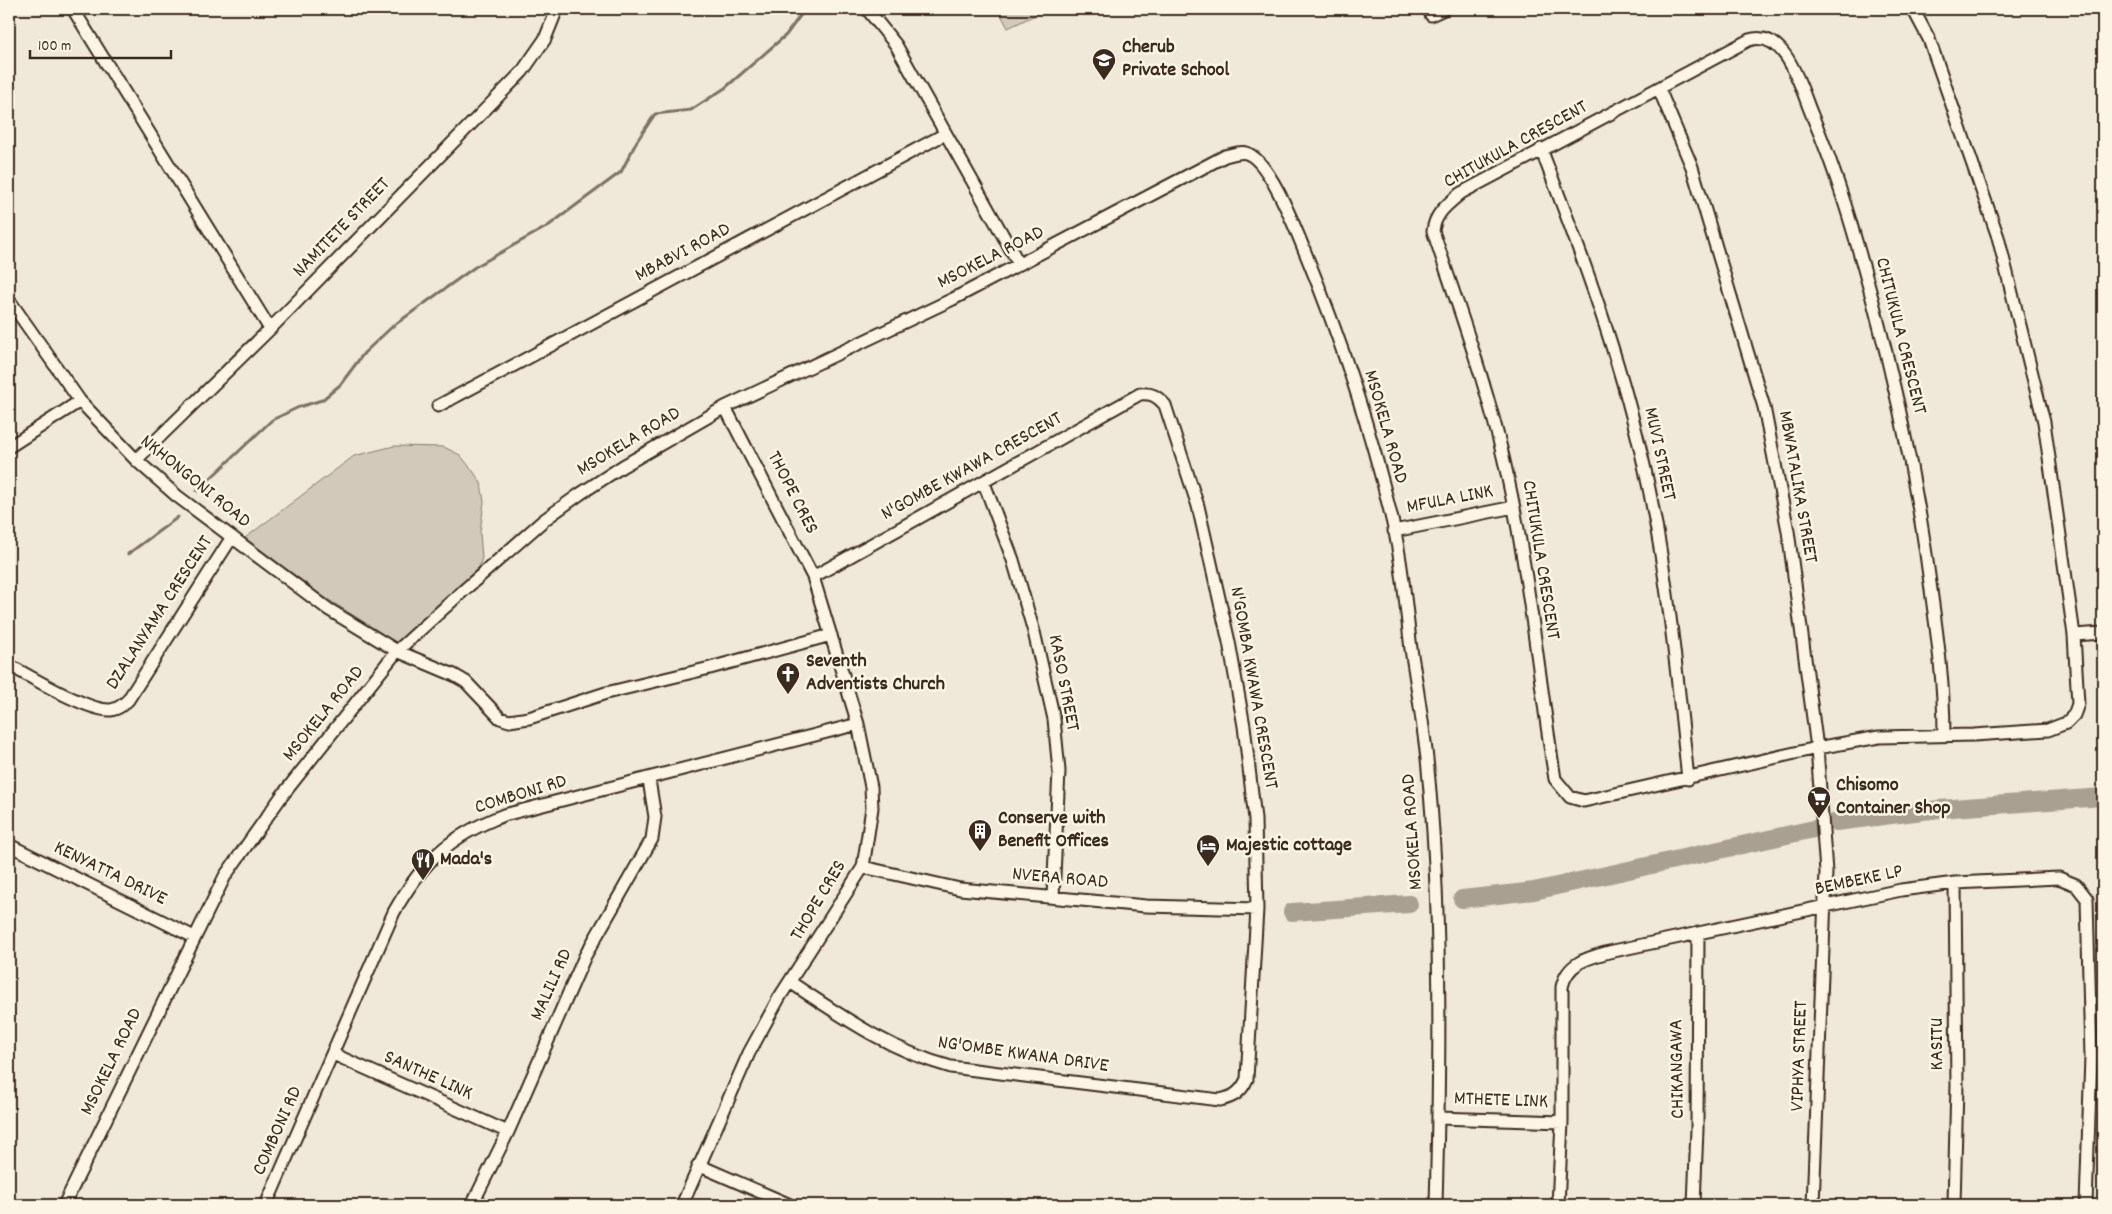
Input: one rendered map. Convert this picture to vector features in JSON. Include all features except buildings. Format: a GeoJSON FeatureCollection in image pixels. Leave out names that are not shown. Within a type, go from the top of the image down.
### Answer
{"type":"FeatureCollection","features":[{"type":"Feature","properties":{"kind":"street"},"geometry":{"type":"LineString","coordinates":[[73,9],[270,329]]}},
{"type":"Feature","properties":{"kind":"street","name":"NAMITETE STREET"},"geometry":{"type":"LineString","coordinates":[[136,460],[270,329],[522,72],[536,55],[558,9]]}},
{"type":"Feature","properties":{"kind":"street"},"geometry":{"type":"LineString","coordinates":[[867,9],[896,45],[1020,264]]}},
{"type":"Feature","properties":{"kind":"street"},"geometry":{"type":"LineString","coordinates":[[1431,15],[1444,9]]}},
{"type":"Feature","properties":{"kind":"street","name":"CHITUKULA CRESCENT"},"geometry":{"type":"LineString","coordinates":[[1913,9],[1929,39],[1993,220],[2044,422],[2074,635],[2078,704],[2074,715],[2066,723],[2048,730],[2022,732],[1974,735],[1879,736],[1817,748],[1688,779],[1584,801],[1570,797],[1559,786],[1554,771],[1514,507],[1482,376],[1432,231],[1440,212],[1461,193],[1753,38],[1770,41],[1786,54],[1820,133],[1850,216],[1895,384],[1919,505],[1936,626],[1944,734]]}},
{"type":"Feature","properties":{"kind":"street","name":"MBWATALIKA STREET"},"geometry":{"type":"LineString","coordinates":[[1659,89],[1692,167],[1764,407],[1788,531],[1817,748],[1826,872],[1824,907]]}},
{"type":"Feature","properties":{"kind":"street","name":"MBABVI ROAD"},"geometry":{"type":"LineString","coordinates":[[438,406],[945,134]]}},
{"type":"Feature","properties":{"kind":"street","name":"MUVI STREET"},"geometry":{"type":"LineString","coordinates":[[1541,149],[1572,229],[1612,348],[1636,433],[1670,618],[1688,779]]}},
{"type":"Feature","properties":{"kind":"street","name":"MSOKELA ROAD"},"geometry":{"type":"LineString","coordinates":[[64,1205],[225,876],[276,805],[397,652],[463,590],[544,520],[623,466],[724,407],[953,299],[1225,156],[1247,153],[1258,160],[1267,171],[1298,236],[1322,294],[1367,422],[1394,531],[1427,760],[1436,890],[1440,996],[1436,1205]]}},
{"type":"Feature","properties":{"kind":"street","name":"NKHONGONI ROAD"},"geometry":{"type":"LineString","coordinates":[[9,300],[80,401],[136,460],[177,496],[328,609],[397,652],[454,675],[466,682],[500,718],[508,721],[529,718],[606,693],[710,668],[830,635]]}},
{"type":"Feature","properties":{"kind":"street","name":"N'GOMBE KWAWA CRESCENT"},"geometry":{"type":"LineString","coordinates":[[813,577],[1140,394],[1150,393]]}},
{"type":"Feature","properties":{"kind":"street","name":"N'GOMBA KWAWA CRESCENT"},"geometry":{"type":"LineString","coordinates":[[1150,393],[1159,398],[1165,405],[1198,506],[1229,642],[1244,726],[1252,793],[1257,909],[1249,1059],[1247,1079],[1239,1092]]}},
{"type":"Feature","properties":{"kind":"street"},"geometry":{"type":"LineString","coordinates":[[9,446],[80,401]]}},
{"type":"Feature","properties":{"kind":"street","name":"THOPE CRES"},"geometry":{"type":"LineString","coordinates":[[682,1205],[749,1053],[790,982],[863,866],[872,808],[871,787],[858,724],[813,577],[784,516],[724,407]]}},
{"type":"Feature","properties":{"kind":"street","name":"KASO STREET"},"geometry":{"type":"LineString","coordinates":[[984,483],[1013,560],[1034,632],[1054,719],[1059,771],[1053,897]]}},
{"type":"Feature","properties":{"kind":"street","name":"MFULA LINK"},"geometry":{"type":"LineString","coordinates":[[1394,531],[1514,507]]}},
{"type":"Feature","properties":{"kind":"street","name":"DZALANYAMA CRESCENT"},"geometry":{"type":"LineString","coordinates":[[9,665],[95,708],[111,710],[120,708],[128,700],[232,537]]}},
{"type":"Feature","properties":{"kind":"street"},"geometry":{"type":"LineString","coordinates":[[2074,635],[2103,633]]}},
{"type":"Feature","properties":{"kind":"street","name":"COMBONI RD"},"geometry":{"type":"LineString","coordinates":[[266,1205],[394,912],[418,872],[443,848],[471,830],[504,816],[858,724]]}},
{"type":"Feature","properties":{"kind":"street","name":"MALILI RD"},"geometry":{"type":"LineString","coordinates":[[472,1205],[508,1132],[585,956],[652,839],[655,817],[648,780]]}},
{"type":"Feature","properties":{"kind":"street","name":"KENYATTA DRIVE"},"geometry":{"type":"LineString","coordinates":[[9,845],[194,937]]}},
{"type":"Feature","properties":{"kind":"street","name":"NVERA ROAD"},"geometry":{"type":"LineString","coordinates":[[863,866],[960,889],[1170,907],[1257,909]]}},
{"type":"Feature","properties":{"kind":"street","name":"BEMBEKE LP"},"geometry":{"type":"LineString","coordinates":[[1558,1205],[1562,1122],[1562,987],[1566,974],[1574,965],[1586,958],[1901,890],[1955,883],[2059,878],[2076,885],[2087,899],[2091,1057],[2086,1205]]}},
{"type":"Feature","properties":{"kind":"street","name":"KASITU"},"geometry":{"type":"LineString","coordinates":[[1954,1205],[1957,1085],[1955,883]]}},
{"type":"Feature","properties":{"kind":"street","name":"VIPHYA STREET"},"geometry":{"type":"LineString","coordinates":[[1813,1205],[1824,907]]}},
{"type":"Feature","properties":{"kind":"street","name":"CHIKANGAWA"},"geometry":{"type":"LineString","coordinates":[[1694,1205],[1697,1129],[1698,933]]}},
{"type":"Feature","properties":{"kind":"street","name":"NG'OMBE KWANA DRIVE"},"geometry":{"type":"LineString","coordinates":[[790,982],[872,1036],[920,1058],[951,1067],[1220,1100],[1232,1097],[1239,1092]]}},
{"type":"Feature","properties":{"kind":"street","name":"SANTHE LINK"},"geometry":{"type":"LineString","coordinates":[[333,1054],[508,1132]]}},
{"type":"Feature","properties":{"kind":"street","name":"MTHETE LINK"},"geometry":{"type":"LineString","coordinates":[[1438,1118],[1562,1122]]}},
{"type":"Feature","properties":{"kind":"street"},"geometry":{"type":"LineString","coordinates":[[698,1166],[790,1205]]}},
{"type":"Feature","properties":{"kind":"shaded area"},"geometry":{"type":"Polygon","coordinates":[[[998,9],[1048,9],[1008,28],[998,9]]]}},
{"type":"Feature","properties":{"kind":"shaded area"},"geometry":{"type":"Polygon","coordinates":[[[394,446],[444,447],[460,455],[481,483],[484,502],[480,532],[482,558],[479,567],[398,644],[323,596],[245,538],[354,456],[394,446]]]}},
{"type":"Feature","properties":{"kind":"waterway"},"geometry":{"type":"LineString","coordinates":[[197,491],[272,420],[299,407],[322,400],[340,385],[364,353],[393,326],[475,267],[548,226],[621,172],[637,141],[655,114],[691,110],[725,88],[786,35],[805,9]]}},
{"type":"Feature","properties":{"kind":"waterway"},"geometry":{"type":"LineString","coordinates":[[128,554],[178,517]]}},
{"type":"Feature","properties":{"kind":"waterway"},"geometry":{"type":"LineString","coordinates":[[1836,822],[1939,809],[2103,797]]}},
{"type":"Feature","properties":{"kind":"waterway"},"geometry":{"type":"LineString","coordinates":[[1462,899],[1534,891],[1814,829]]}},
{"type":"Feature","properties":{"kind":"waterway"},"geometry":{"type":"LineString","coordinates":[[1292,912],[1409,904]]}},
{"type":"Feature","properties":{"kind":"place","name":"Cherub Private School"},"geometry":{"type":"Point","coordinates":[1104,81]}},
{"type":"Feature","properties":{"kind":"place","name":"Seventh Adventists Church"},"geometry":{"type":"Point","coordinates":[788,695]}},
{"type":"Feature","properties":{"kind":"place","name":"Chisomo Container Shop"},"geometry":{"type":"Point","coordinates":[1819,819]}},
{"type":"Feature","properties":{"kind":"place","name":"Conserve with Benefit Offices"},"geometry":{"type":"Point","coordinates":[980,852]}},
{"type":"Feature","properties":{"kind":"place","name":"Majestic cottage"},"geometry":{"type":"Point","coordinates":[1208,867]}},
{"type":"Feature","properties":{"kind":"place","name":"Mada's"},"geometry":{"type":"Point","coordinates":[423,881]}}]}
